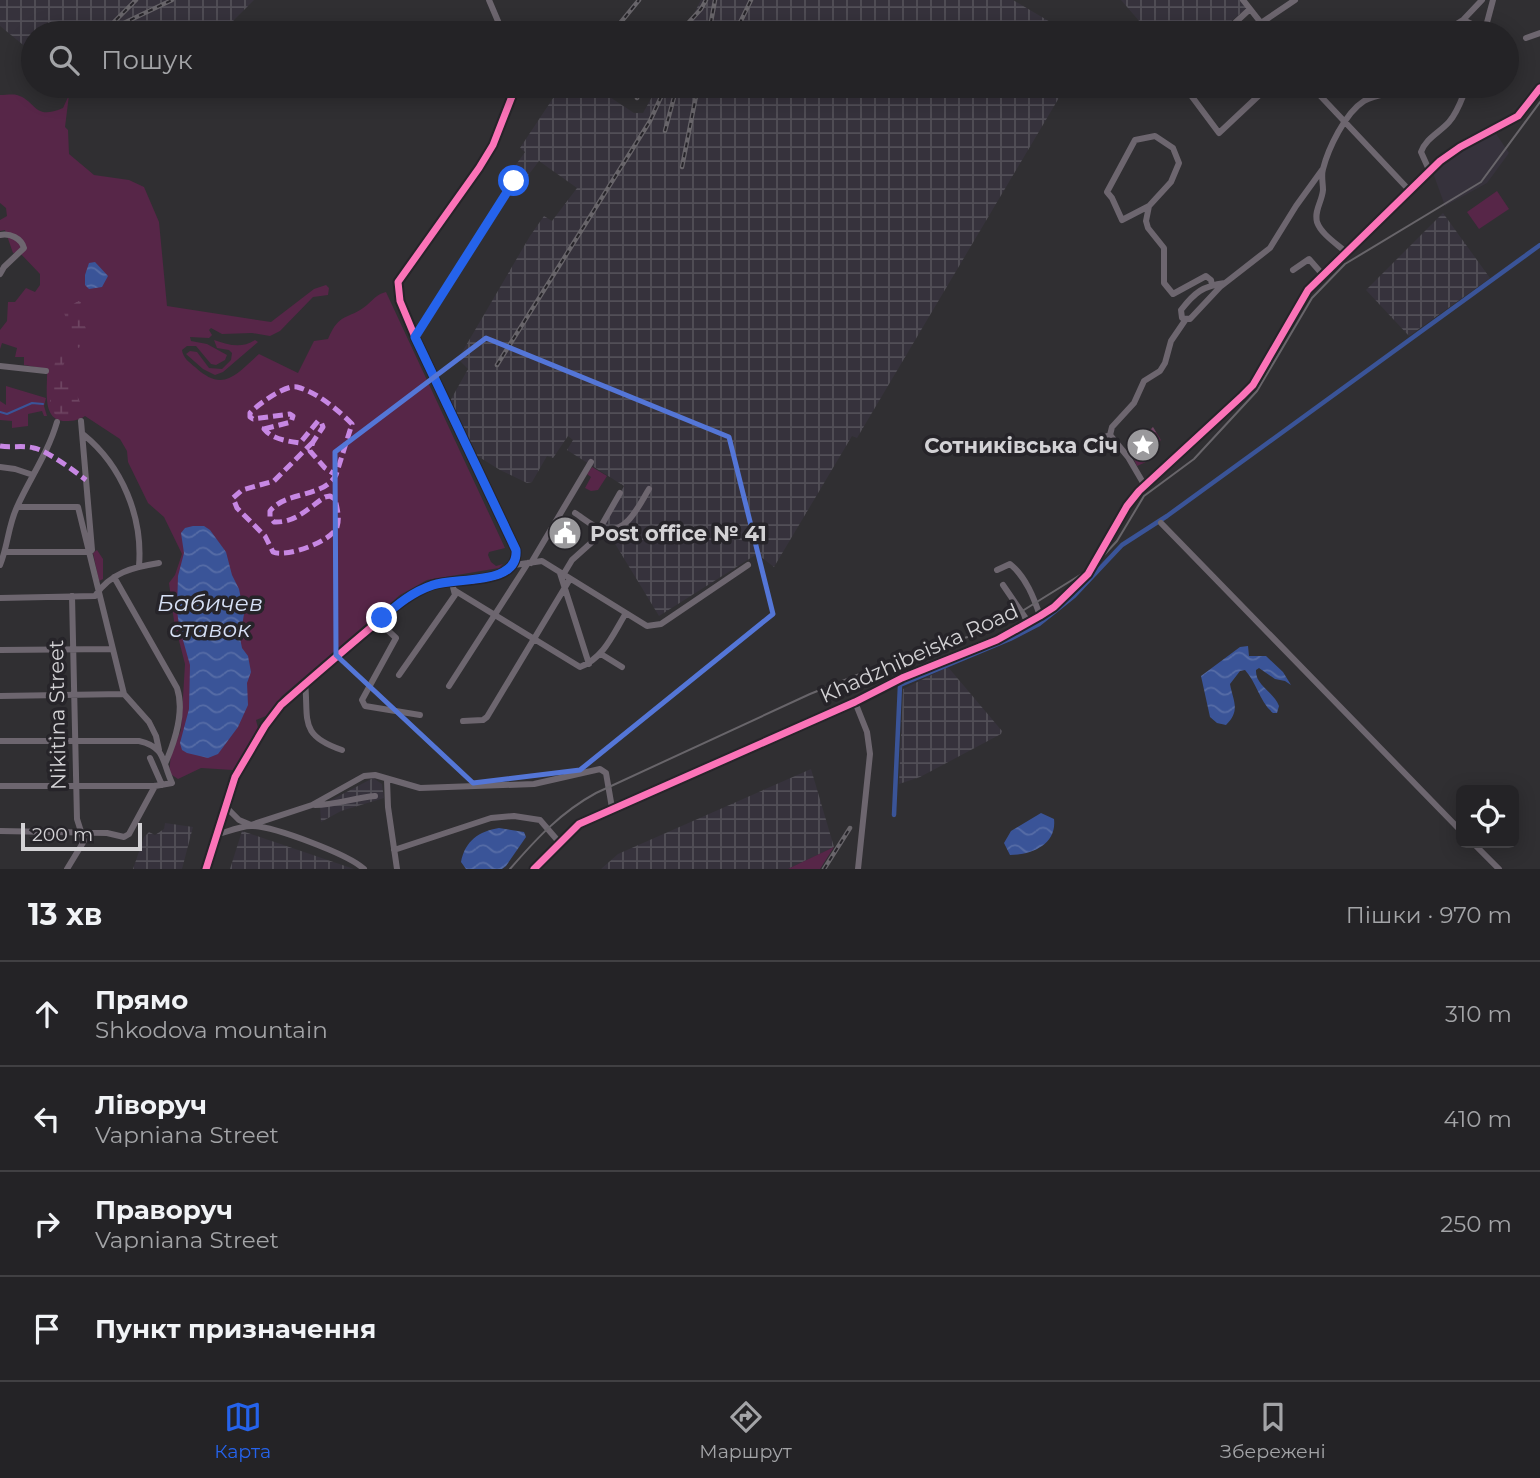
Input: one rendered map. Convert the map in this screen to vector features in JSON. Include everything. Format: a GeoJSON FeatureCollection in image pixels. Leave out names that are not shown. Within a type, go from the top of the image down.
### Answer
{"type":"FeatureCollection","features":[{"type":"Feature","properties":{"kind":"street"},"geometry":{"type":"LineString","coordinates":[[489,0],[498,21]]}},
{"type":"Feature","properties":{"kind":"street"},"geometry":{"type":"LineString","coordinates":[[1243,0],[1259,21]]}},
{"type":"Feature","properties":{"kind":"street"},"geometry":{"type":"LineString","coordinates":[[1264,21],[1295,0]]}},
{"type":"Feature","properties":{"kind":"street"},"geometry":{"type":"LineString","coordinates":[[1462,20],[1482,0]]}},
{"type":"Feature","properties":{"kind":"street"},"geometry":{"type":"LineString","coordinates":[[1488,21],[1493,0]]}},
{"type":"Feature","properties":{"kind":"street"},"geometry":{"type":"LineString","coordinates":[[1237,21],[1250,9]]}},
{"type":"Feature","properties":{"kind":"street"},"geometry":{"type":"LineString","coordinates":[[1526,38],[1540,33]]}},
{"type":"Feature","properties":{"kind":"street","name":"Khadzhibeiska Road"},"geometry":{"type":"LineString","coordinates":[[534,869],[579,824],[855,702],[902,678],[997,640],[1054,607],[1088,574],[1127,506],[1252,385],[1301,300],[1323,275],[1451,152],[1518,116],[1540,88]]}},
{"type":"Feature","properties":{"kind":"street"},"geometry":{"type":"LineString","coordinates":[[206,869],[235,777],[265,726],[281,705],[407,596],[435,584],[453,586],[496,576],[510,570],[514,565],[516,550],[415,337],[398,292],[398,282],[480,168],[493,145],[511,98]]}},
{"type":"Feature","properties":{"kind":"street"},"geometry":{"type":"LineString","coordinates":[[1193,98],[1219,133],[1256,98]]}},
{"type":"Feature","properties":{"kind":"street"},"geometry":{"type":"LineString","coordinates":[[1322,98],[1410,191]]}},
{"type":"Feature","properties":{"kind":"street"},"geometry":{"type":"LineString","coordinates":[[1110,435],[1112,426],[1134,403],[1144,382],[1160,371],[1166,363],[1171,341],[1186,319],[1190,319],[1225,283],[1270,248],[1322,170],[1343,121],[1364,101],[1371,98]]}},
{"type":"Feature","properties":{"kind":"street"},"geometry":{"type":"LineString","coordinates":[[1430,172],[1421,152],[1424,143],[1448,123],[1462,98]]}},
{"type":"Feature","properties":{"kind":"street"},"geometry":{"type":"LineString","coordinates":[[1149,206],[1122,220],[1107,192],[1135,140],[1155,136],[1173,148],[1179,163],[1171,182],[1149,206],[1146,221],[1148,228],[1164,248],[1164,283],[1173,294],[1206,276],[1212,285]]}},
{"type":"Feature","properties":{"kind":"street"},"geometry":{"type":"LineString","coordinates":[[1322,170],[1323,191],[1316,213],[1317,222],[1347,253]]}},
{"type":"Feature","properties":{"kind":"street"},"geometry":{"type":"LineString","coordinates":[[415,337],[514,181]]}},
{"type":"Feature","properties":{"kind":"street"},"geometry":{"type":"LineString","coordinates":[[0,235],[11,236],[21,242],[24,248],[0,274]]}},
{"type":"Feature","properties":{"kind":"street"},"geometry":{"type":"LineString","coordinates":[[1293,270],[1309,259],[1323,275]]}},
{"type":"Feature","properties":{"kind":"street"},"geometry":{"type":"LineString","coordinates":[[1186,319],[1182,318],[1181,310],[1186,304],[1208,286],[1225,283]]}},
{"type":"Feature","properties":{"kind":"street"},"geometry":{"type":"LineString","coordinates":[[0,366],[46,371]]}},
{"type":"Feature","properties":{"kind":"street"},"geometry":{"type":"LineString","coordinates":[[81,421],[93,544],[90,552]]}},
{"type":"Feature","properties":{"kind":"street"},"geometry":{"type":"LineString","coordinates":[[0,565],[6,552],[9,527],[33,475],[47,453],[57,422]]}},
{"type":"Feature","properties":{"kind":"street"},"geometry":{"type":"LineString","coordinates":[[84,435],[99,447],[130,498],[136,517],[139,566]]}},
{"type":"Feature","properties":{"kind":"street"},"geometry":{"type":"LineString","coordinates":[[1110,435],[1128,457],[1145,486]]}},
{"type":"Feature","properties":{"kind":"street"},"geometry":{"type":"LineString","coordinates":[[1099,439],[1110,435]]}},
{"type":"Feature","properties":{"kind":"street"},"geometry":{"type":"LineString","coordinates":[[449,686],[530,563],[591,463]]}},
{"type":"Feature","properties":{"kind":"street"},"geometry":{"type":"LineString","coordinates":[[0,467],[33,475]]}},
{"type":"Feature","properties":{"kind":"street"},"geometry":{"type":"LineString","coordinates":[[575,513],[601,529],[624,525],[649,489]]}},
{"type":"Feature","properties":{"kind":"street"},"geometry":{"type":"LineString","coordinates":[[589,664],[564,590],[564,575],[572,560],[592,542],[601,529],[620,493]]}},
{"type":"Feature","properties":{"kind":"street"},"geometry":{"type":"LineString","coordinates":[[17,507],[78,507],[124,694],[149,722],[156,736],[159,752]]}},
{"type":"Feature","properties":{"kind":"street"},"geometry":{"type":"LineString","coordinates":[[1161,523],[1456,826]]}},
{"type":"Feature","properties":{"kind":"street"},"geometry":{"type":"LineString","coordinates":[[6,552],[90,552]]}},
{"type":"Feature","properties":{"kind":"street"},"geometry":{"type":"LineString","coordinates":[[514,565],[542,561],[647,626],[661,624],[748,565]]}},
{"type":"Feature","properties":{"kind":"street"},"geometry":{"type":"LineString","coordinates":[[0,598],[95,596],[103,583],[114,577],[139,566],[159,563]]}},
{"type":"Feature","properties":{"kind":"street"},"geometry":{"type":"LineString","coordinates":[[997,570],[1010,564],[1016,569],[1033,597],[1040,616]]}},
{"type":"Feature","properties":{"kind":"street"},"geometry":{"type":"LineString","coordinates":[[463,720],[483,720],[487,717],[564,590],[564,575]]}},
{"type":"Feature","properties":{"kind":"street"},"geometry":{"type":"LineString","coordinates":[[114,577],[181,699],[178,723],[165,764]]}},
{"type":"Feature","properties":{"kind":"street"},"geometry":{"type":"LineString","coordinates":[[1003,585],[1029,623]]}},
{"type":"Feature","properties":{"kind":"street"},"geometry":{"type":"LineString","coordinates":[[453,586],[580,667],[594,662],[601,654],[626,613]]}},
{"type":"Feature","properties":{"kind":"street"},"geometry":{"type":"LineString","coordinates":[[399,675],[455,595],[453,586]]}},
{"type":"Feature","properties":{"kind":"street","name":"Nikitina Street"},"geometry":{"type":"LineString","coordinates":[[67,869],[83,844],[76,819],[72,596]]}},
{"type":"Feature","properties":{"kind":"street"},"geometry":{"type":"LineString","coordinates":[[378,621],[396,638],[362,699],[365,706],[420,715]]}},
{"type":"Feature","properties":{"kind":"street"},"geometry":{"type":"LineString","coordinates":[[0,650],[113,649]]}},
{"type":"Feature","properties":{"kind":"street"},"geometry":{"type":"LineString","coordinates":[[601,654],[622,667]]}},
{"type":"Feature","properties":{"kind":"street"},"geometry":{"type":"LineString","coordinates":[[306,682],[306,721],[314,734],[329,746],[342,750]]}},
{"type":"Feature","properties":{"kind":"street"},"geometry":{"type":"LineString","coordinates":[[0,696],[124,694]]}},
{"type":"Feature","properties":{"kind":"street"},"geometry":{"type":"LineString","coordinates":[[855,702],[864,722],[870,754],[858,869]]}},
{"type":"Feature","properties":{"kind":"street"},"geometry":{"type":"LineString","coordinates":[[0,741],[139,741],[156,747],[172,783],[159,786],[0,786]]}},
{"type":"Feature","properties":{"kind":"street"},"geometry":{"type":"LineString","coordinates":[[150,758],[159,786]]}},
{"type":"Feature","properties":{"kind":"street"},"geometry":{"type":"LineString","coordinates":[[216,835],[312,805],[365,776],[375,775],[420,788],[534,784],[600,769],[606,774],[612,808]]}},
{"type":"Feature","properties":{"kind":"street"},"geometry":{"type":"LineString","coordinates":[[387,780],[397,867],[388,869]]}},
{"type":"Feature","properties":{"kind":"street"},"geometry":{"type":"LineString","coordinates":[[0,831],[107,833],[121,838],[127,836],[159,786]]}},
{"type":"Feature","properties":{"kind":"street"},"geometry":{"type":"LineString","coordinates":[[312,805],[331,805],[375,796]]}},
{"type":"Feature","properties":{"kind":"street"},"geometry":{"type":"LineString","coordinates":[[226,807],[239,820],[340,855],[364,869]]}},
{"type":"Feature","properties":{"kind":"street"},"geometry":{"type":"LineString","coordinates":[[394,850],[491,818],[514,816],[540,820],[559,842]]}},
{"type":"Feature","properties":{"kind":"street"},"geometry":{"type":"LineString","coordinates":[[1478,848],[1499,869]]}},
{"type":"Feature","properties":{"kind":"highlighted area"},"geometry":{"type":"Polygon","coordinates":[[[486,338],[729,437],[773,614],[580,770],[473,783],[336,655],[335,452],[486,338]]]}},
{"type":"Feature","properties":{"kind":"shaded area"},"geometry":{"type":"Polygon","coordinates":[[[0,0],[254,0],[233,21],[21,21],[21,43],[0,26],[0,0]]]}},
{"type":"Feature","properties":{"kind":"shaded area"},"geometry":{"type":"Polygon","coordinates":[[[701,0],[1013,0],[1049,21],[690,21],[701,0]]]}},
{"type":"Feature","properties":{"kind":"shaded area"},"geometry":{"type":"Polygon","coordinates":[[[1121,0],[1241,0],[1247,8],[1231,21],[1139,21],[1121,0]]]}},
{"type":"Feature","properties":{"kind":"shaded area"},"geometry":{"type":"Polygon","coordinates":[[[553,98],[611,98],[634,113],[643,113],[651,98],[1059,98],[857,438],[852,436],[774,567],[757,554],[659,616],[603,524],[624,486],[567,450],[573,440],[568,436],[553,458],[547,456],[532,482],[527,483],[500,470],[471,452],[450,401],[468,369],[460,361],[461,354],[530,236],[544,216],[552,221],[577,188],[539,161],[523,182],[510,173],[525,152],[520,148],[553,98]]]}},
{"type":"Feature","properties":{"kind":"shaded area"},"geometry":{"type":"Polygon","coordinates":[[[1495,132],[1509,153],[1487,183],[1445,206],[1433,173],[1451,157],[1495,132]]]}},
{"type":"Feature","properties":{"kind":"shaded area"},"geometry":{"type":"Polygon","coordinates":[[[1443,213],[1490,278],[1409,336],[1366,290],[1443,213]]]}},
{"type":"Feature","properties":{"kind":"shaded area"},"geometry":{"type":"Polygon","coordinates":[[[948,667],[1002,731],[1001,734],[920,777],[899,784],[903,689],[948,667]]]}},
{"type":"Feature","properties":{"kind":"shaded area"},"geometry":{"type":"Polygon","coordinates":[[[811,769],[834,847],[788,869],[601,869],[618,854],[811,769]]]}},
{"type":"Feature","properties":{"kind":"shaded area"},"geometry":{"type":"Polygon","coordinates":[[[373,778],[382,784],[384,798],[341,811],[321,822],[320,806],[373,778]]]}},
{"type":"Feature","properties":{"kind":"shaded area"},"geometry":{"type":"Polygon","coordinates":[[[165,823],[193,827],[182,869],[133,869],[144,837],[149,832],[155,835],[164,829],[165,823]]]}},
{"type":"Feature","properties":{"kind":"shaded area"},"geometry":{"type":"Polygon","coordinates":[[[242,831],[354,869],[230,869],[242,831]]]}},
{"type":"Feature","properties":{"kind":"green space"},"geometry":{"type":"Polygon","coordinates":[[[0,95],[17,95],[36,109],[46,112],[63,108],[69,98],[65,127],[68,130],[69,154],[94,175],[129,180],[144,187],[159,222],[167,306],[271,322],[314,289],[326,285],[329,288],[328,295],[313,297],[280,331],[270,336],[252,333],[222,334],[211,328],[209,330],[212,335],[209,338],[190,337],[191,341],[207,344],[227,355],[225,360],[216,365],[211,364],[196,346],[187,346],[182,350],[187,360],[214,379],[229,378],[259,354],[298,373],[314,341],[328,339],[340,320],[386,292],[505,548],[489,552],[491,562],[496,566],[503,564],[499,568],[427,580],[400,595],[282,696],[266,716],[256,720],[258,728],[233,770],[201,768],[178,779],[169,773],[171,754],[181,730],[185,664],[174,621],[169,583],[175,575],[182,554],[164,517],[148,503],[120,439],[85,416],[72,421],[56,419],[51,415],[47,401],[47,369],[24,365],[24,357],[15,357],[17,348],[2,343],[0,349],[0,330],[7,321],[8,302],[15,302],[26,288],[35,292],[40,285],[40,274],[19,252],[13,253],[5,230],[0,231],[0,220],[7,216],[6,208],[0,203],[0,95]]]}},
{"type":"Feature","properties":{"kind":"green space"},"geometry":{"type":"Polygon","coordinates":[[[1497,191],[1509,209],[1479,229],[1467,212],[1497,191]]]}},
{"type":"Feature","properties":{"kind":"green space"},"geometry":{"type":"Polygon","coordinates":[[[78,301],[81,302],[80,314],[88,332],[79,348],[69,337],[63,311],[78,301]]]}},
{"type":"Feature","properties":{"kind":"green space"},"geometry":{"type":"Polygon","coordinates":[[[214,340],[235,345],[255,340],[258,342],[223,372],[215,375],[203,369],[186,354],[190,351],[197,352],[209,368],[222,369],[231,360],[232,353],[217,348],[214,340]]]}},
{"type":"Feature","properties":{"kind":"green space"},"geometry":{"type":"Polygon","coordinates":[[[61,346],[70,349],[59,376],[53,372],[61,346]]]}},
{"type":"Feature","properties":{"kind":"green space"},"geometry":{"type":"Polygon","coordinates":[[[66,373],[69,373],[69,379],[74,380],[80,402],[74,412],[63,417],[49,409],[49,389],[55,377],[63,380],[66,373]]]}},
{"type":"Feature","properties":{"kind":"green space"},"geometry":{"type":"Polygon","coordinates":[[[6,386],[46,398],[44,406],[47,416],[44,416],[42,411],[28,414],[28,426],[12,428],[12,421],[0,420],[0,401],[6,405],[6,386]]]}},
{"type":"Feature","properties":{"kind":"green space","name":"Сотниківська Січ"},"geometry":{"type":"Polygon","coordinates":[[[1153,427],[1161,440],[1145,453],[1148,461],[1137,466],[1129,448],[1153,427]]]}},
{"type":"Feature","properties":{"kind":"green space"},"geometry":{"type":"Polygon","coordinates":[[[592,467],[607,476],[598,490],[591,491],[585,488],[591,477],[587,474],[592,467]]]}},
{"type":"Feature","properties":{"kind":"green space"},"geometry":{"type":"Polygon","coordinates":[[[97,550],[103,559],[103,579],[99,581],[93,553],[97,550]]]}},
{"type":"Feature","properties":{"kind":"green space"},"geometry":{"type":"Polygon","coordinates":[[[834,847],[820,869],[788,869],[794,866],[834,847]]]}},
{"type":"Feature","properties":{"kind":"water"},"geometry":{"type":"Polygon","coordinates":[[[95,262],[108,276],[102,287],[89,289],[85,285],[85,275],[89,263],[95,262]]]}},
{"type":"Feature","properties":{"kind":"water","name":"Бабичев ставок"},"geometry":{"type":"Polygon","coordinates":[[[204,526],[210,530],[226,552],[239,589],[244,614],[240,638],[251,672],[247,683],[248,705],[238,727],[218,754],[208,758],[187,753],[182,750],[180,743],[189,709],[190,665],[179,626],[178,576],[184,553],[181,533],[185,528],[204,526]]]}},
{"type":"Feature","properties":{"kind":"water"},"geometry":{"type":"Polygon","coordinates":[[[1248,646],[1249,656],[1266,656],[1283,672],[1291,685],[1275,679],[1259,668],[1256,670],[1258,680],[1279,706],[1277,713],[1273,713],[1264,703],[1249,675],[1245,670],[1240,671],[1230,684],[1235,705],[1231,720],[1226,725],[1217,723],[1210,717],[1201,676],[1240,647],[1248,646]]]}},
{"type":"Feature","properties":{"kind":"water"},"geometry":{"type":"Polygon","coordinates":[[[1041,813],[1054,819],[1054,828],[1047,842],[1026,853],[1010,855],[1004,843],[1011,831],[1041,813]]]}},
{"type":"Feature","properties":{"kind":"water"},"geometry":{"type":"Polygon","coordinates":[[[499,828],[524,832],[526,837],[506,866],[502,869],[466,869],[461,862],[466,848],[474,838],[499,828]]]}},
{"type":"Feature","properties":{"kind":"waterway"},"geometry":{"type":"LineString","coordinates":[[894,815],[900,685],[1039,624],[1074,596],[1122,545],[1167,516],[1540,245]]}},
{"type":"Feature","properties":{"kind":"waterway"},"geometry":{"type":"LineString","coordinates":[[0,412],[7,414],[32,403],[43,404]]}},
{"type":"Feature","properties":{"kind":"tram line"},"geometry":{"type":"LineString","coordinates":[[510,869],[550,827],[596,793],[810,694],[882,665],[995,628],[1093,567],[1117,541],[1144,496],[1194,459],[1257,391],[1312,298],[1345,264],[1481,182],[1540,102]]}},
{"type":"Feature","properties":{"kind":"railway"},"geometry":{"type":"LineString","coordinates":[[115,21],[136,0]]}},
{"type":"Feature","properties":{"kind":"railway"},"geometry":{"type":"LineString","coordinates":[[128,21],[172,0]]}},
{"type":"Feature","properties":{"kind":"railway"},"geometry":{"type":"LineString","coordinates":[[622,21],[639,0]]}},
{"type":"Feature","properties":{"kind":"railway"},"geometry":{"type":"LineString","coordinates":[[690,21],[706,0]]}},
{"type":"Feature","properties":{"kind":"railway"},"geometry":{"type":"LineString","coordinates":[[711,21],[715,0]]}},
{"type":"Feature","properties":{"kind":"railway"},"geometry":{"type":"LineString","coordinates":[[741,21],[751,0]]}},
{"type":"Feature","properties":{"kind":"railway"},"geometry":{"type":"LineString","coordinates":[[497,365],[650,121],[661,98]]}},
{"type":"Feature","properties":{"kind":"railway"},"geometry":{"type":"LineString","coordinates":[[665,131],[674,98]]}},
{"type":"Feature","properties":{"kind":"railway"},"geometry":{"type":"LineString","coordinates":[[682,167],[696,98]]}},
{"type":"Feature","properties":{"kind":"railway"},"geometry":{"type":"LineString","coordinates":[[824,869],[850,828]]}},
{"type":"Feature","properties":{"kind":"marked path"},"geometry":{"type":"LineString","coordinates":[[264,429],[291,422],[293,416],[290,414],[253,419],[250,413],[272,396],[292,387],[305,389],[320,397],[352,424],[336,475],[325,468],[310,451],[323,427],[321,422],[318,421],[300,443],[275,437],[264,429],[265,426]]}},
{"type":"Feature","properties":{"kind":"marked path"},"geometry":{"type":"LineString","coordinates":[[313,442],[274,481],[242,490],[233,498],[237,508],[265,536],[273,552],[288,553],[308,547],[327,538],[337,527],[335,499],[325,497],[301,514],[282,522],[274,522],[270,511],[285,500],[322,488],[336,475]]}},
{"type":"Feature","properties":{"kind":"marked path"},"geometry":{"type":"LineString","coordinates":[[0,446],[39,450],[86,480]]}},
{"type":"Feature","properties":{"kind":"cycle path"},"geometry":{"type":"LineString","coordinates":[[534,869],[579,824],[855,702],[902,678],[997,640],[1054,607],[1088,574],[1127,506],[1139,491],[1253,385],[1308,290],[1440,161],[1460,147],[1518,116],[1540,88]]}},
{"type":"Feature","properties":{"kind":"cycle path"},"geometry":{"type":"LineString","coordinates":[[206,869],[235,777],[265,726],[281,705],[412,595],[432,585],[497,575],[508,570],[514,562],[516,550],[415,337],[400,301],[398,282],[479,168],[493,145],[511,98]]}},
{"type":"Feature","properties":{"kind":"place","name":"Сотниківська Січ"},"geometry":{"type":"Point","coordinates":[1143,445]}},
{"type":"Feature","properties":{"kind":"place","name":"Post office № 41"},"geometry":{"type":"Point","coordinates":[565,533]}},
{"type":"Feature","properties":{"kind":"route"},"geometry":{"type":"LineString","coordinates":[[382,618],[407,596],[435,584],[496,576],[510,570],[515,563],[516,550],[415,337],[514,181]]}}]}
